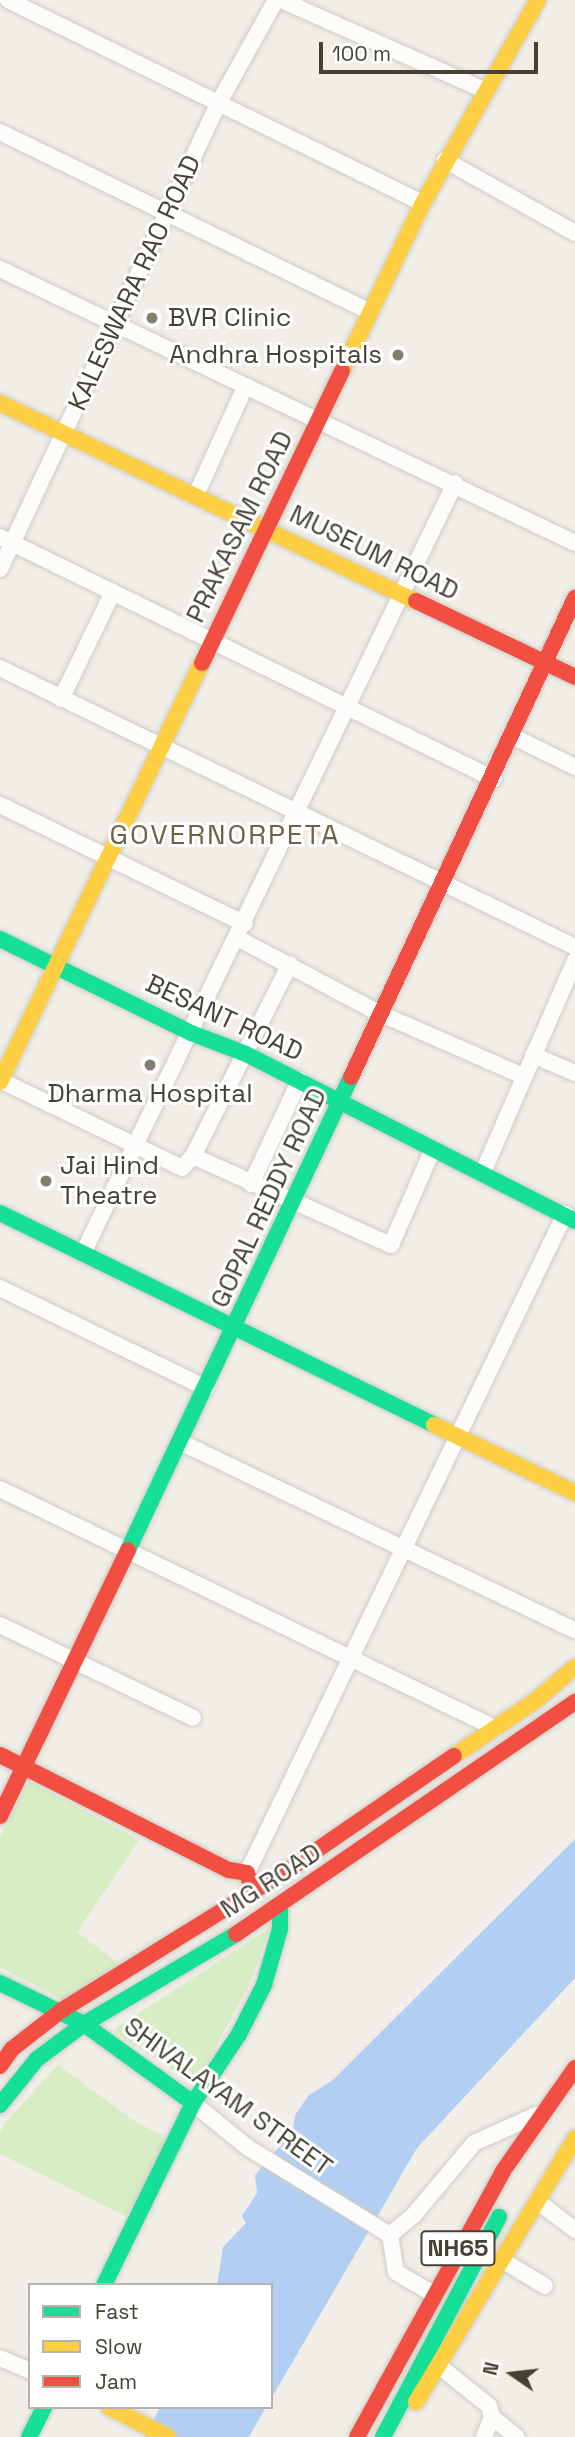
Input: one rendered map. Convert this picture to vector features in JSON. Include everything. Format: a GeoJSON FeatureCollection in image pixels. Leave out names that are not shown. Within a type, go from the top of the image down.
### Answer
{"type":"FeatureCollection","features":[{"type":"Feature","properties":{"kind":"main road","name":"PRAKASAM ROAD"},"geometry":{"type":"LineString","coordinates":[[0,1081],[423,203],[533,1]]}},
{"type":"Feature","properties":{"kind":"main road","name":"MUSEUM ROAD"},"geometry":{"type":"LineString","coordinates":[[0,402],[575,677]]}},
{"type":"Feature","properties":{"kind":"main road","name":"GOPAL REDDY ROAD"},"geometry":{"type":"LineString","coordinates":[[0,1816],[27,1766],[127,1548],[237,1326],[341,1102],[379,1013],[494,779],[575,598]]}},
{"type":"Feature","properties":{"kind":"main road","name":"BESANT ROAD"},"geometry":{"type":"LineString","coordinates":[[0,939],[191,1032],[300,1080],[570,1217]]}},
{"type":"Feature","properties":{"kind":"main road"},"geometry":{"type":"LineString","coordinates":[[0,1213],[237,1326],[575,1493]]}},
{"type":"Feature","properties":{"kind":"main road","name":"MG ROAD"},"geometry":{"type":"LineString","coordinates":[[0,2066],[12,2049],[62,2010],[253,1891],[495,1728],[575,1667]]}},
{"type":"Feature","properties":{"kind":"main road","name":"MG ROAD"},"geometry":{"type":"LineString","coordinates":[[0,2105],[37,2059],[84,2024],[280,1907],[575,1702]]}},
{"type":"Feature","properties":{"kind":"main road"},"geometry":{"type":"LineString","coordinates":[[0,1755],[27,1766],[229,1870],[247,1872],[253,1891]]}},
{"type":"Feature","properties":{"kind":"main road"},"geometry":{"type":"LineString","coordinates":[[105,2283],[193,2103],[239,2034],[264,1985],[280,1929],[280,1907]]}},
{"type":"Feature","properties":{"kind":"main road","name":"SHIVALAYAM STREET"},"geometry":{"type":"LineString","coordinates":[[0,1983],[62,2010],[193,2103]]}},
{"type":"Feature","properties":{"kind":"main road","name":"NH65"},"geometry":{"type":"LineString","coordinates":[[357,2437],[433,2294],[541,2114],[575,2068]]}},
{"type":"Feature","properties":{"kind":"main road"},"geometry":{"type":"LineString","coordinates":[[527,2168],[575,2099]]}},
{"type":"Feature","properties":{"kind":"main road"},"geometry":{"type":"LineString","coordinates":[[397,2437],[575,2138]]}},
{"type":"Feature","properties":{"kind":"main road","name":"NH65"},"geometry":{"type":"LineString","coordinates":[[383,2437],[507,2202]]}},
{"type":"Feature","properties":{"kind":"main road"},"geometry":{"type":"LineString","coordinates":[[29,2437],[43,2409]]}},
{"type":"Feature","properties":{"kind":"main road"},"geometry":{"type":"LineString","coordinates":[[113,2409],[168,2437]]}},
{"type":"Feature","properties":{"kind":"street"},"geometry":{"type":"LineString","coordinates":[[8,0],[423,203]]}},
{"type":"Feature","properties":{"kind":"street","name":"KALESWARA RAO ROAD"},"geometry":{"type":"LineString","coordinates":[[0,569],[6,540],[65,434],[218,104],[276,0]]}},
{"type":"Feature","properties":{"kind":"street"},"geometry":{"type":"LineString","coordinates":[[281,0],[484,90]]}},
{"type":"Feature","properties":{"kind":"street"},"geometry":{"type":"LineString","coordinates":[[0,132],[165,215],[370,312]]}},
{"type":"Feature","properties":{"kind":"street"},"geometry":{"type":"LineString","coordinates":[[445,160],[575,233]]}},
{"type":"Feature","properties":{"kind":"street"},"geometry":{"type":"LineString","coordinates":[[0,270],[317,424],[455,483],[575,543]]}},
{"type":"Feature","properties":{"kind":"street"},"geometry":{"type":"LineString","coordinates":[[196,495],[244,388]]}},
{"type":"Feature","properties":{"kind":"street"},"geometry":{"type":"LineString","coordinates":[[83,1253],[132,1148],[242,931],[455,483]]}},
{"type":"Feature","properties":{"kind":"street"},"geometry":{"type":"LineString","coordinates":[[6,540],[213,638],[494,779]]}},
{"type":"Feature","properties":{"kind":"street"},"geometry":{"type":"LineString","coordinates":[[61,699],[113,592]]}},
{"type":"Feature","properties":{"kind":"street"},"geometry":{"type":"LineString","coordinates":[[0,668],[575,947]]}},
{"type":"Feature","properties":{"kind":"street"},"geometry":{"type":"LineString","coordinates":[[512,736],[575,767]]}},
{"type":"Feature","properties":{"kind":"street"},"geometry":{"type":"LineString","coordinates":[[0,805],[108,856],[242,931],[290,964],[379,1013],[523,1076]]}},
{"type":"Feature","properties":{"kind":"street"},"geometry":{"type":"LineString","coordinates":[[483,1172],[575,960]]}},
{"type":"Feature","properties":{"kind":"street"},"geometry":{"type":"LineString","coordinates":[[0,1081],[132,1148],[172,1167],[182,1168],[193,1156],[290,964]]}},
{"type":"Feature","properties":{"kind":"street"},"geometry":{"type":"LineString","coordinates":[[533,1055],[575,1073]]}},
{"type":"Feature","properties":{"kind":"street"},"geometry":{"type":"LineString","coordinates":[[251,1184],[300,1080]]}},
{"type":"Feature","properties":{"kind":"street"},"geometry":{"type":"LineString","coordinates":[[193,1156],[391,1245],[433,1149]]}},
{"type":"Feature","properties":{"kind":"street"},"geometry":{"type":"LineString","coordinates":[[247,1872],[458,1436],[570,1217]]}},
{"type":"Feature","properties":{"kind":"street"},"geometry":{"type":"LineString","coordinates":[[0,1288],[206,1388]]}},
{"type":"Feature","properties":{"kind":"street"},"geometry":{"type":"LineString","coordinates":[[180,1442],[575,1630]]}},
{"type":"Feature","properties":{"kind":"street"},"geometry":{"type":"LineString","coordinates":[[0,1489],[495,1728]]}},
{"type":"Feature","properties":{"kind":"street"},"geometry":{"type":"LineString","coordinates":[[0,1625],[193,1718]]}},
{"type":"Feature","properties":{"kind":"street","name":"SHIVALAYAM STREET"},"geometry":{"type":"LineString","coordinates":[[193,2103],[247,2147],[382,2232]]}},
{"type":"Feature","properties":{"kind":"street"},"geometry":{"type":"LineString","coordinates":[[433,2294],[396,2272],[382,2232],[413,2216],[474,2143],[541,2114]]}},
{"type":"Feature","properties":{"kind":"street"},"geometry":{"type":"LineString","coordinates":[[537,2201],[575,2230]]}},
{"type":"Feature","properties":{"kind":"street"},"geometry":{"type":"LineString","coordinates":[[502,2260],[545,2286]]}},
{"type":"Feature","properties":{"kind":"street"},"geometry":{"type":"LineString","coordinates":[[0,2358],[28,2370]]}},
{"type":"Feature","properties":{"kind":"street"},"geometry":{"type":"LineString","coordinates":[[438,2365],[489,2406],[492,2417],[517,2437]]}},
{"type":"Feature","properties":{"kind":"street"},"geometry":{"type":"LineString","coordinates":[[484,2437],[492,2417]]}},
{"type":"Feature","properties":{"kind":"green space"},"geometry":{"type":"Polygon","coordinates":[[[29,1781],[139,1840],[77,1932],[121,1965],[63,2000],[0,1967],[0,1836],[29,1781]]]}},
{"type":"Feature","properties":{"kind":"green space"},"geometry":{"type":"Polygon","coordinates":[[[270,1928],[249,1986],[195,2084],[116,2033],[116,2028],[270,1928]]]}},
{"type":"Feature","properties":{"kind":"green space"},"geometry":{"type":"Polygon","coordinates":[[[58,2065],[136,2122],[171,2140],[126,2216],[0,2154],[0,2132],[6,2122],[58,2065]]]}},
{"type":"Feature","properties":{"kind":"water"},"geometry":{"type":"Polygon","coordinates":[[[575,1839],[575,1978],[417,2148],[273,2396],[273,2283],[217,2283],[223,2247],[246,2223],[242,2216],[257,2193],[255,2175],[293,2131],[295,2115],[309,2095],[333,2080],[575,1839]]]}},
{"type":"Feature","properties":{"kind":"water"},"geometry":{"type":"Polygon","coordinates":[[[159,2409],[265,2409],[249,2437],[145,2437],[159,2409]]]}},
{"type":"Feature","properties":{"kind":"traffic: fast"},"geometry":{"type":"LineString","coordinates":[[0,939],[191,1033],[246,1054],[575,1221]]}},
{"type":"Feature","properties":{"kind":"traffic: fast"},"geometry":{"type":"LineString","coordinates":[[128,1550],[351,1077]]}},
{"type":"Feature","properties":{"kind":"traffic: fast"},"geometry":{"type":"LineString","coordinates":[[0,1213],[434,1425]]}},
{"type":"Feature","properties":{"kind":"traffic: fast"},"geometry":{"type":"LineString","coordinates":[[105,2283],[193,2103],[239,2034],[264,1985],[280,1929],[280,1907]]}},
{"type":"Feature","properties":{"kind":"traffic: fast"},"geometry":{"type":"LineString","coordinates":[[0,2105],[37,2059],[84,2024],[236,1934]]}},
{"type":"Feature","properties":{"kind":"traffic: fast"},"geometry":{"type":"LineString","coordinates":[[0,1983],[84,2024],[193,2103]]}},
{"type":"Feature","properties":{"kind":"traffic: fast"},"geometry":{"type":"LineString","coordinates":[[383,2437],[499,2217]]}},
{"type":"Feature","properties":{"kind":"traffic: fast"},"geometry":{"type":"LineString","coordinates":[[29,2437],[43,2409]]}},
{"type":"Feature","properties":{"kind":"traffic: slow"},"geometry":{"type":"LineString","coordinates":[[342,371],[423,203],[538,0]]}},
{"type":"Feature","properties":{"kind":"traffic: slow"},"geometry":{"type":"LineString","coordinates":[[0,403],[416,601]]}},
{"type":"Feature","properties":{"kind":"traffic: slow"},"geometry":{"type":"LineString","coordinates":[[0,1082],[202,663]]}},
{"type":"Feature","properties":{"kind":"traffic: slow"},"geometry":{"type":"LineString","coordinates":[[434,1425],[575,1493]]}},
{"type":"Feature","properties":{"kind":"traffic: slow"},"geometry":{"type":"LineString","coordinates":[[454,1756],[535,1701],[575,1667]]}},
{"type":"Feature","properties":{"kind":"traffic: slow"},"geometry":{"type":"LineString","coordinates":[[416,2402],[575,2138]]}},
{"type":"Feature","properties":{"kind":"traffic: slow"},"geometry":{"type":"LineString","coordinates":[[113,2409],[168,2437]]}},
{"type":"Feature","properties":{"kind":"traffic: jam"},"geometry":{"type":"LineString","coordinates":[[202,663],[342,371]]}},
{"type":"Feature","properties":{"kind":"traffic: jam"},"geometry":{"type":"LineString","coordinates":[[351,1077],[575,598]]}},
{"type":"Feature","properties":{"kind":"traffic: jam"},"geometry":{"type":"LineString","coordinates":[[416,601],[575,677]]}},
{"type":"Feature","properties":{"kind":"traffic: jam"},"geometry":{"type":"LineString","coordinates":[[0,1816],[128,1550]]}},
{"type":"Feature","properties":{"kind":"traffic: jam"},"geometry":{"type":"LineString","coordinates":[[236,1934],[575,1702]]}},
{"type":"Feature","properties":{"kind":"traffic: jam"},"geometry":{"type":"LineString","coordinates":[[0,1755],[229,1870],[247,1873],[253,1891]]}},
{"type":"Feature","properties":{"kind":"traffic: jam"},"geometry":{"type":"LineString","coordinates":[[0,2066],[12,2049],[62,2010],[285,1872],[454,1756]]}},
{"type":"Feature","properties":{"kind":"traffic: jam"},"geometry":{"type":"LineString","coordinates":[[357,2437],[503,2171],[575,2068]]}},
{"type":"Feature","properties":{"kind":"place","name":"BVR Clinic"},"geometry":{"type":"Point","coordinates":[152,318]}},
{"type":"Feature","properties":{"kind":"place","name":"Andhra Hospitals"},"geometry":{"type":"Point","coordinates":[398,355]}},
{"type":"Feature","properties":{"kind":"place","name":"Dharma Hospital"},"geometry":{"type":"Point","coordinates":[150,1065]}},
{"type":"Feature","properties":{"kind":"place","name":"Jai Hind Theatre"},"geometry":{"type":"Point","coordinates":[46,1181]}},
{"type":"Feature","properties":{"kind":"district","name":"GOVERNORPETA"},"geometry":{"type":"Point","coordinates":[225,834]}}]}
